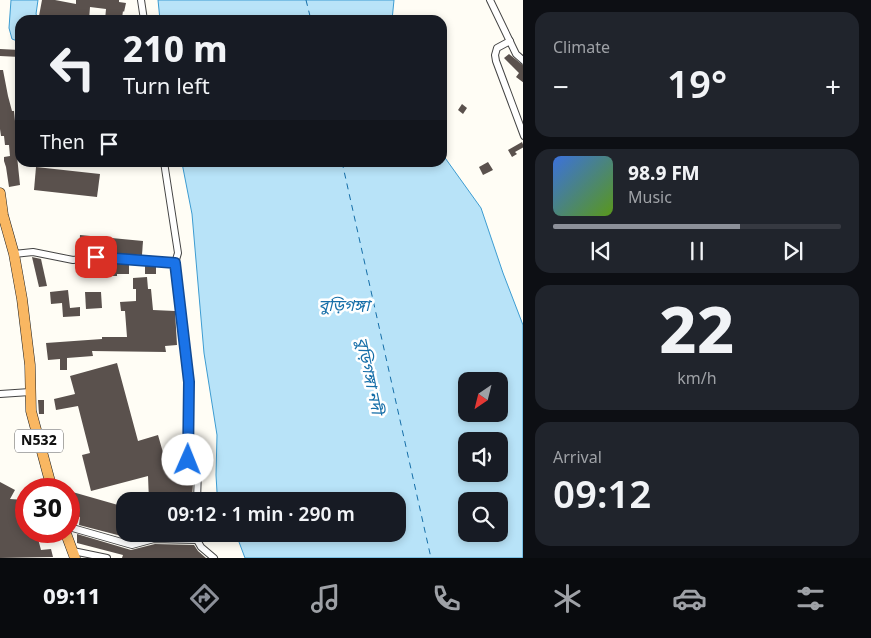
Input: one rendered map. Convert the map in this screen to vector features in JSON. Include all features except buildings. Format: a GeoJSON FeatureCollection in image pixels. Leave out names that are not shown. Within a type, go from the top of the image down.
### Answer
{"type":"FeatureCollection","features":[{"type":"Feature","properties":{"kind":"highway","name":"N532"},"geometry":{"type":"LineString","coordinates":[[0,193],[1,215],[14,254],[29,356],[33,421],[49,478]]}},
{"type":"Feature","properties":{"kind":"highway"},"geometry":{"type":"LineString","coordinates":[[70,543],[74,555]]}},
{"type":"Feature","properties":{"kind":"street"},"geometry":{"type":"LineString","coordinates":[[141,0],[143,15]]}},
{"type":"Feature","properties":{"kind":"street"},"geometry":{"type":"LineString","coordinates":[[490,0],[516,54],[523,60]]}},
{"type":"Feature","properties":{"kind":"street"},"geometry":{"type":"LineString","coordinates":[[510,41],[497,48],[495,55],[523,133]]}},
{"type":"Feature","properties":{"kind":"street"},"geometry":{"type":"LineString","coordinates":[[165,167],[178,253],[175,263],[189,382],[188,460],[198,470],[197,492]]}},
{"type":"Feature","properties":{"kind":"street"},"geometry":{"type":"LineString","coordinates":[[14,254],[33,252],[73,260],[96,257],[175,263]]}},
{"type":"Feature","properties":{"kind":"street"},"geometry":{"type":"LineString","coordinates":[[0,394],[30,392]]}},
{"type":"Feature","properties":{"kind":"street"},"geometry":{"type":"LineString","coordinates":[[80,530],[116,540]]}},
{"type":"Feature","properties":{"kind":"street"},"geometry":{"type":"LineString","coordinates":[[122,542],[132,545],[143,542]]}},
{"type":"Feature","properties":{"kind":"street"},"geometry":{"type":"LineString","coordinates":[[199,542],[201,547],[214,558]]}},
{"type":"Feature","properties":{"kind":"street"},"geometry":{"type":"LineString","coordinates":[[74,555],[106,558]]}},
{"type":"Feature","properties":{"kind":"water"},"geometry":{"type":"Polygon","coordinates":[[[11,0],[38,0],[36,15],[15,15],[15,40],[12,39],[9,28],[11,0]]]}},
{"type":"Feature","properties":{"kind":"water"},"geometry":{"type":"Polygon","coordinates":[[[158,0],[394,0],[392,15],[160,15],[158,0]]]}},
{"type":"Feature","properties":{"kind":"water","name":"বুড়িগঙ্গা"},"geometry":{"type":"Polygon","coordinates":[[[447,161],[481,208],[523,325],[523,558],[245,558],[239,542],[406,542],[406,492],[217,492],[217,435],[204,353],[192,214],[183,167],[447,167],[447,161]]]}},
{"type":"Feature","properties":{"kind":"ferry route"},"geometry":{"type":"LineString","coordinates":[[306,0],[310,15]]}},
{"type":"Feature","properties":{"kind":"ferry route"},"geometry":{"type":"LineString","coordinates":[[343,167],[431,558]]}},
{"type":"Feature","properties":{"kind":"route"},"geometry":{"type":"LineString","coordinates":[[96,257],[175,263],[189,382],[188,460]]}},
{"type":"Feature","properties":{"kind":"water label","name":"বুড়িগঙ্গা নদী"},"geometry":{"type":"Point","coordinates":[368,376]}}]}
